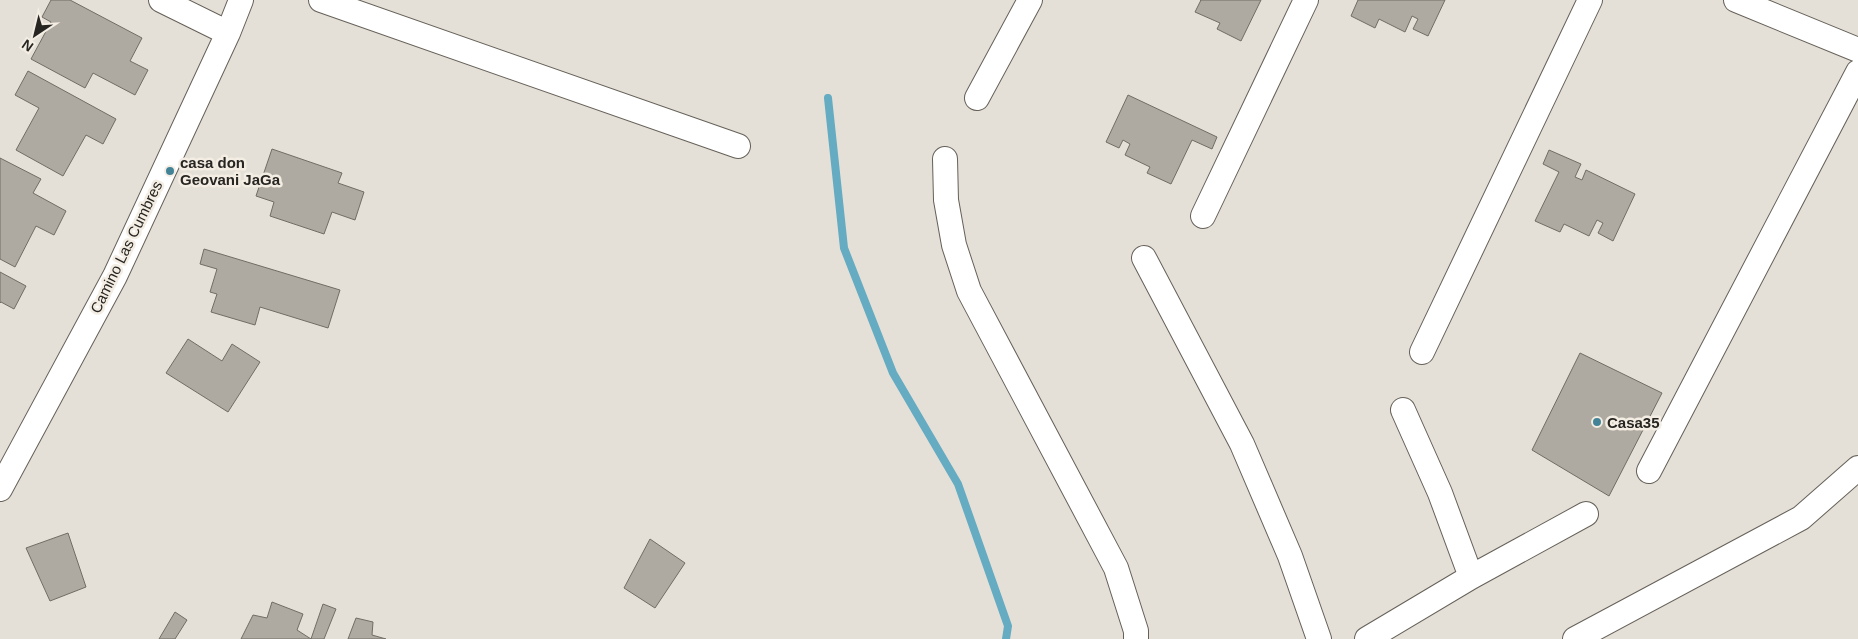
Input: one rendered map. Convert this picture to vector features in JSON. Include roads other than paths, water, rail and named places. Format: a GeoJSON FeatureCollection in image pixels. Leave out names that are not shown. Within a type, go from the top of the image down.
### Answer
{"type":"FeatureCollection","features":[{"type":"Feature","properties":{"kind":"street"},"geometry":{"type":"LineString","coordinates":[[161,0],[228,33]]}},
{"type":"Feature","properties":{"kind":"street","name":"Camino Las Cumbres"},"geometry":{"type":"LineString","coordinates":[[0,489],[114,276],[228,33],[240,0]]}},
{"type":"Feature","properties":{"kind":"street"},"geometry":{"type":"LineString","coordinates":[[321,0],[738,146]]}},
{"type":"Feature","properties":{"kind":"street"},"geometry":{"type":"LineString","coordinates":[[977,98],[1030,0]]}},
{"type":"Feature","properties":{"kind":"street"},"geometry":{"type":"LineString","coordinates":[[1203,216],[1306,0]]}},
{"type":"Feature","properties":{"kind":"street"},"geometry":{"type":"LineString","coordinates":[[1422,352],[1590,0]]}},
{"type":"Feature","properties":{"kind":"street"},"geometry":{"type":"LineString","coordinates":[[1736,0],[1858,50]]}},
{"type":"Feature","properties":{"kind":"street"},"geometry":{"type":"LineString","coordinates":[[1649,471],[1858,72]]}},
{"type":"Feature","properties":{"kind":"street"},"geometry":{"type":"LineString","coordinates":[[945,160],[946,200],[954,245],[969,291],[1116,568],[1136,631],[1136,639]]}},
{"type":"Feature","properties":{"kind":"street"},"geometry":{"type":"LineString","coordinates":[[1144,258],[1242,444],[1290,556],[1319,639]]}},
{"type":"Feature","properties":{"kind":"street"},"geometry":{"type":"LineString","coordinates":[[1403,410],[1440,492],[1471,577]]}},
{"type":"Feature","properties":{"kind":"street"},"geometry":{"type":"LineString","coordinates":[[1575,639],[1802,518],[1858,468]]}},
{"type":"Feature","properties":{"kind":"street"},"geometry":{"type":"LineString","coordinates":[[1367,639],[1471,577],[1586,514]]}},
{"type":"Feature","properties":{"kind":"waterway"},"geometry":{"type":"LineString","coordinates":[[828,98],[844,248],[893,373],[958,484],[1008,626],[1006,639]]}},
{"type":"Feature","properties":{"kind":"place","name":"casa don Geovani JaGa"},"geometry":{"type":"Point","coordinates":[170,171]}},
{"type":"Feature","properties":{"kind":"place","name":"Casa35"},"geometry":{"type":"Point","coordinates":[1597,422]}}]}
